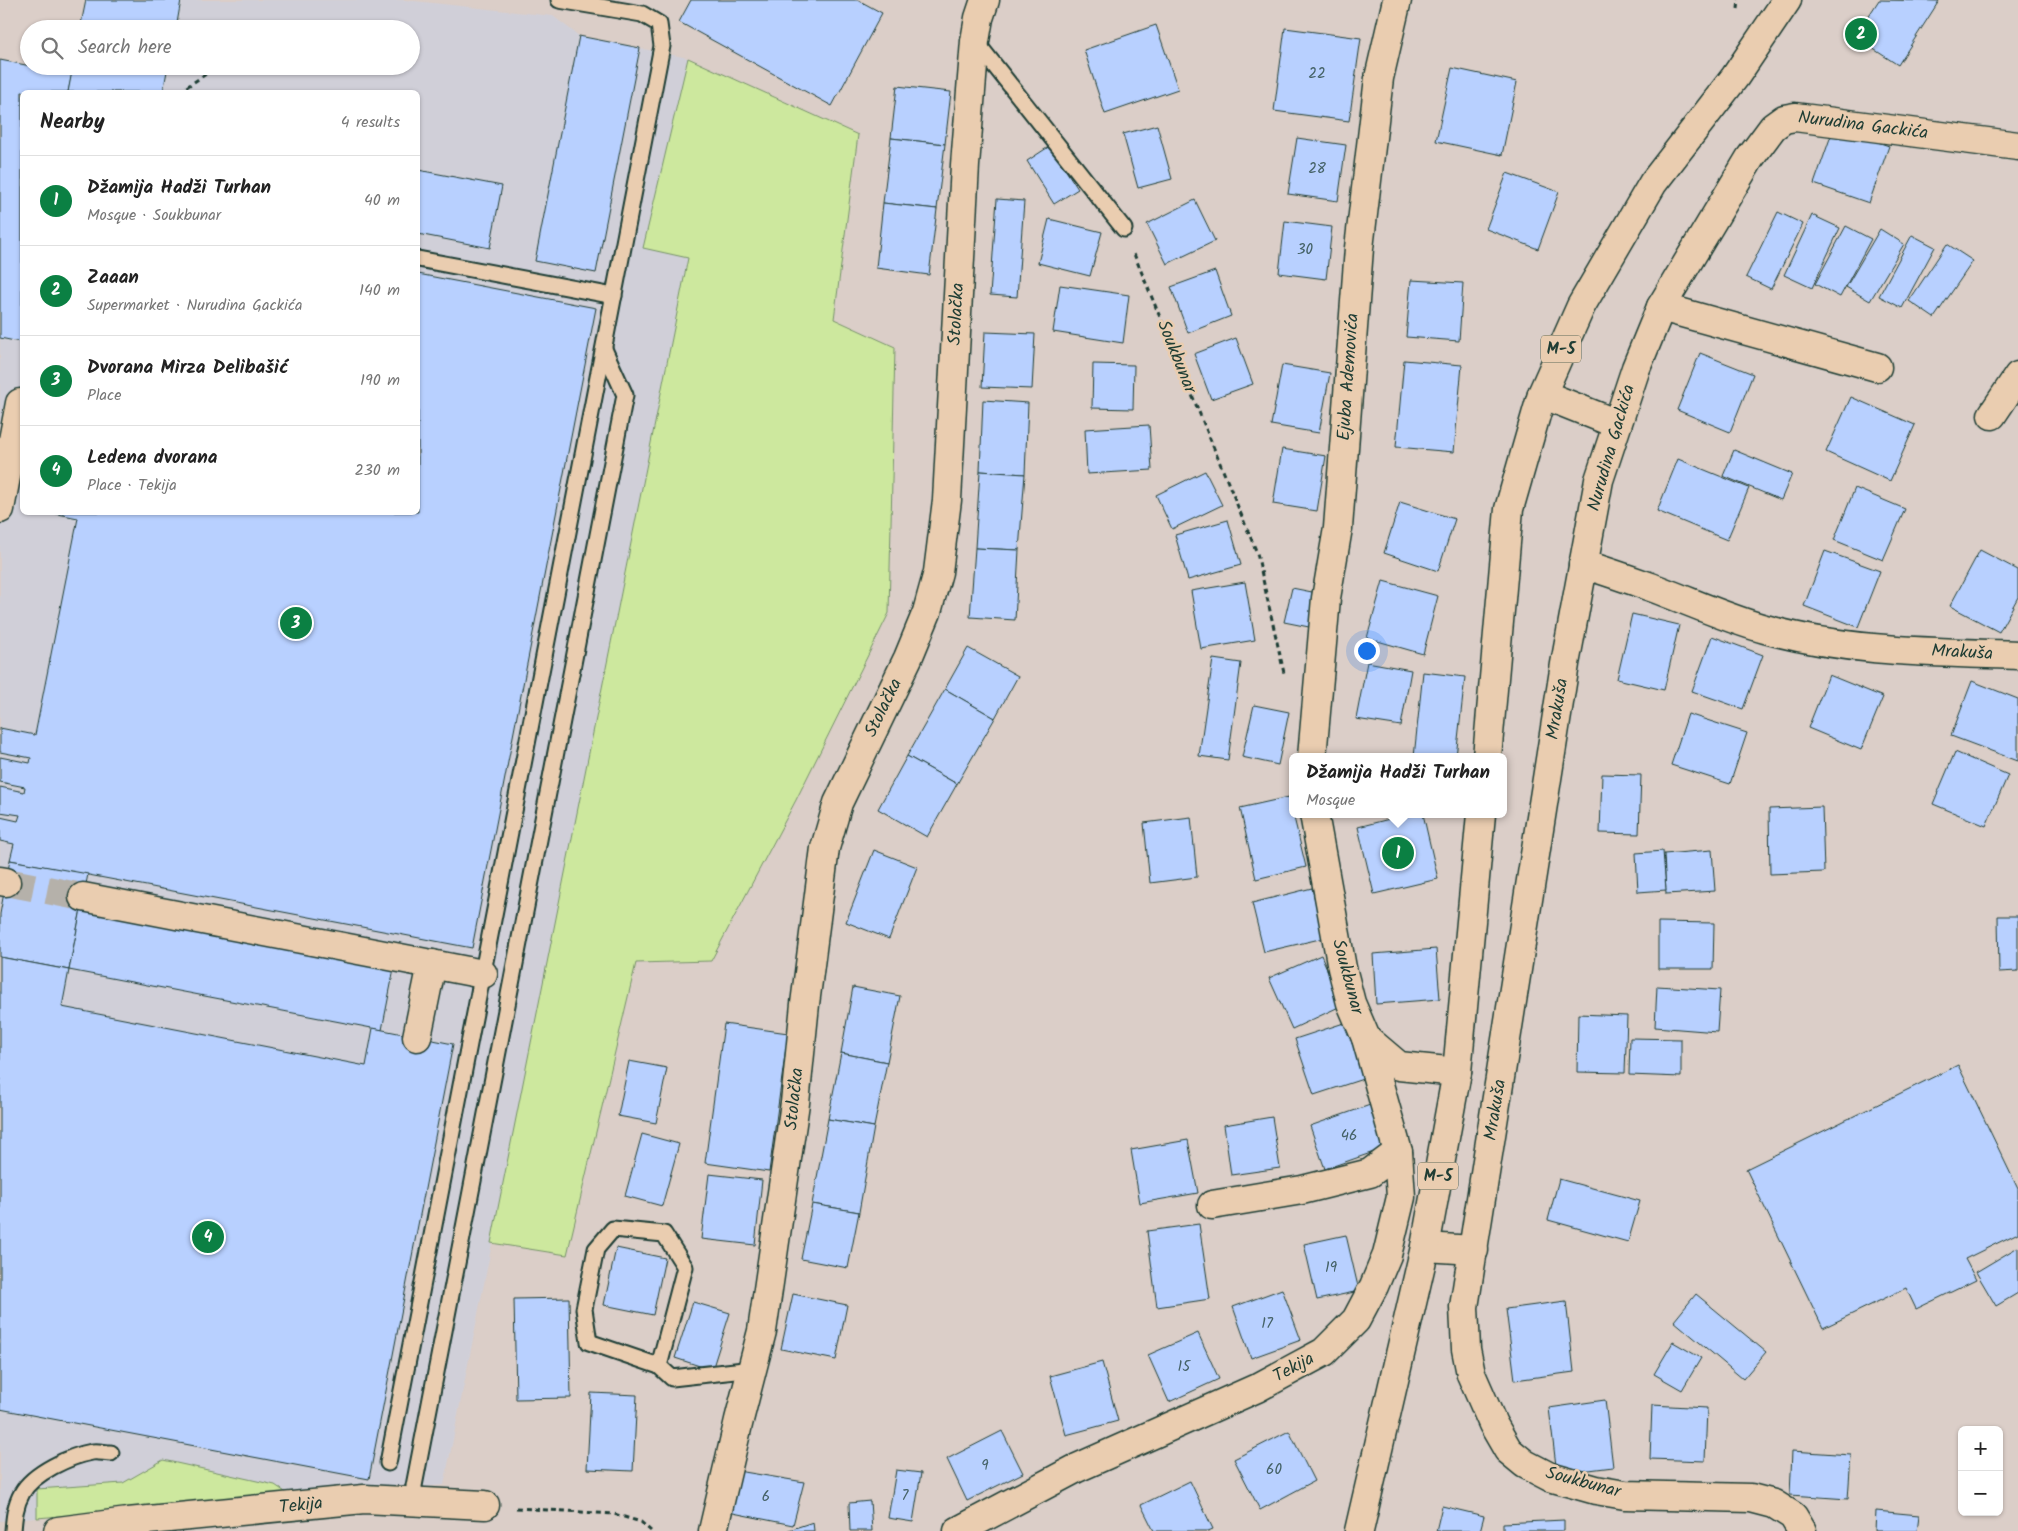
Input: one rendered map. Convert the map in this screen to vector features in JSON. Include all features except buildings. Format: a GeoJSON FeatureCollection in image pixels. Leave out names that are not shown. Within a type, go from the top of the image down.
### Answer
{"type":"FeatureCollection","features":[{"type":"Feature","properties":{"kind":"street"},"geometry":{"type":"LineString","coordinates":[[975,41],[978,18],[985,0]]}},
{"type":"Feature","properties":{"kind":"street","name":"Ejuba Ademovića"},"geometry":{"type":"LineString","coordinates":[[1312,753],[1326,598],[1338,528],[1359,248],[1379,78],[1397,0]]}},
{"type":"Feature","properties":{"kind":"street","name":"M-5"},"geometry":{"type":"LineString","coordinates":[[1486,753],[1510,509],[1542,394],[1580,306],[1653,183],[1735,76],[1787,0]]}},
{"type":"Feature","properties":{"kind":"street","name":"Stolačka"},"geometry":{"type":"LineString","coordinates":[[713,1531],[762,1331],[775,1254],[795,1104],[805,1004],[825,848],[838,803],[908,658],[927,612],[938,572],[947,500],[965,165],[975,41]]}},
{"type":"Feature","properties":{"kind":"street","name":"Nurudina Gackića"},"geometry":{"type":"LineString","coordinates":[[1583,564],[1599,480],[1617,424],[1661,307],[1750,158],[1773,127],[1784,119],[1795,116],[2018,146]]}},
{"type":"Feature","properties":{"kind":"street"},"geometry":{"type":"LineString","coordinates":[[1661,307],[1877,367]]}},
{"type":"Feature","properties":{"kind":"street"},"geometry":{"type":"LineString","coordinates":[[1992,415],[2018,376]]}},
{"type":"Feature","properties":{"kind":"street"},"geometry":{"type":"LineString","coordinates":[[1542,394],[1617,424]]}},
{"type":"Feature","properties":{"kind":"street"},"geometry":{"type":"LineString","coordinates":[[0,509],[14,401]]}},
{"type":"Feature","properties":{"kind":"street","name":"Mrakuša"},"geometry":{"type":"LineString","coordinates":[[1474,1250],[1565,664],[1583,564],[1648,586],[1708,611],[1766,630],[1824,642],[1903,650],[2018,655]]}},
{"type":"Feature","properties":{"kind":"street","name":"Soukbunar"},"geometry":{"type":"LineString","coordinates":[[1315,818],[1342,968],[1351,1003],[1366,1038],[1399,1066],[1457,1072]]}},
{"type":"Feature","properties":{"kind":"street","name":"M-5"},"geometry":{"type":"LineString","coordinates":[[1358,1531],[1425,1247],[1457,1072],[1481,818]]}},
{"type":"Feature","properties":{"kind":"street"},"geometry":{"type":"LineString","coordinates":[[83,897],[483,974]]}},
{"type":"Feature","properties":{"kind":"street"},"geometry":{"type":"LineString","coordinates":[[417,1037],[432,964]]}},
{"type":"Feature","properties":{"kind":"street","name":"Tekija"},"geometry":{"type":"LineString","coordinates":[[958,1531],[1077,1468],[1257,1388],[1324,1352],[1356,1320],[1374,1286],[1387,1255],[1401,1197],[1398,1152],[1366,1038]]}},
{"type":"Feature","properties":{"kind":"street"},"geometry":{"type":"LineString","coordinates":[[1212,1206],[1302,1190],[1370,1173],[1398,1152]]}},
{"type":"Feature","properties":{"kind":"street"},"geometry":{"type":"LineString","coordinates":[[1425,1247],[1474,1250]]}},
{"type":"Feature","properties":{"kind":"street","name":"Soukbunar"},"geometry":{"type":"LineString","coordinates":[[1474,1250],[1464,1307],[1466,1349],[1471,1374],[1493,1424],[1508,1450],[1525,1464],[1550,1476],[1596,1490],[1625,1495],[1751,1498],[1774,1504],[1793,1516],[1802,1531]]}},
{"type":"Feature","properties":{"kind":"street","name":"Tekija"},"geometry":{"type":"LineString","coordinates":[[58,1531],[129,1526],[364,1499],[485,1505]]}},
{"type":"Feature","properties":{"kind":"lane"},"geometry":{"type":"LineString","coordinates":[[388,1463],[662,46],[659,24],[642,14],[559,0]]}},
{"type":"Feature","properties":{"kind":"lane"},"geometry":{"type":"LineString","coordinates":[[975,41],[1124,229]]}},
{"type":"Feature","properties":{"kind":"lane"},"geometry":{"type":"LineString","coordinates":[[420,259],[614,296]]}},
{"type":"Feature","properties":{"kind":"lane"},"geometry":{"type":"LineString","coordinates":[[415,1501],[414,1486],[625,396],[604,349]]}},
{"type":"Feature","properties":{"kind":"lane"},"geometry":{"type":"LineString","coordinates":[[659,1366],[685,1267],[664,1234],[613,1229],[596,1249],[584,1309],[589,1342],[659,1366],[672,1378],[753,1370]]}},
{"type":"Feature","properties":{"kind":"lane"},"geometry":{"type":"LineString","coordinates":[[13,1531],[16,1507],[23,1491],[43,1472],[56,1465],[92,1452],[111,1453]]}},
{"type":"Feature","properties":{"kind":"path"},"geometry":{"type":"LineString","coordinates":[[182,90],[204,75]]}},
{"type":"Feature","properties":{"kind":"path","name":"Soukbunar"},"geometry":{"type":"LineString","coordinates":[[1124,229],[1257,553],[1285,679]]}},
{"type":"Feature","properties":{"kind":"path"},"geometry":{"type":"LineString","coordinates":[[485,1505],[614,1514],[641,1522],[651,1531]]}},
{"type":"Feature","properties":{"kind":"shaded area"},"geometry":{"type":"Polygon","coordinates":[[[86,0],[405,0],[553,16],[579,36],[688,58],[643,247],[688,258],[444,1485],[0,1521],[0,60],[20,64],[20,75],[420,75],[420,20],[82,20],[86,0]]]}},
{"type":"Feature","properties":{"kind":"green space"},"geometry":{"type":"Polygon","coordinates":[[[688,58],[858,135],[834,319],[895,347],[889,613],[796,800],[711,961],[636,963],[567,1255],[491,1243],[688,258],[643,248],[688,58]]]}},
{"type":"Feature","properties":{"kind":"green space"},"geometry":{"type":"Polygon","coordinates":[[[163,1460],[275,1485],[291,1496],[37,1518],[37,1489],[123,1483],[163,1460]]]}},
{"type":"Feature","properties":{"kind":"tunnel"},"geometry":{"type":"LineString","coordinates":[[6,882],[83,897]]}},
{"type":"Feature","properties":{"kind":"place","name":"Zaaan"},"geometry":{"type":"Point","coordinates":[1861,34]}},
{"type":"Feature","properties":{"kind":"place","name":"Dvorana Mirza Delibašić"},"geometry":{"type":"Point","coordinates":[296,623]}},
{"type":"Feature","properties":{"kind":"place","name":"Džamija Hadži Turhan"},"geometry":{"type":"Point","coordinates":[1398,853]}},
{"type":"Feature","properties":{"kind":"place","name":"Ledena dvorana"},"geometry":{"type":"Point","coordinates":[208,1237]}}]}
